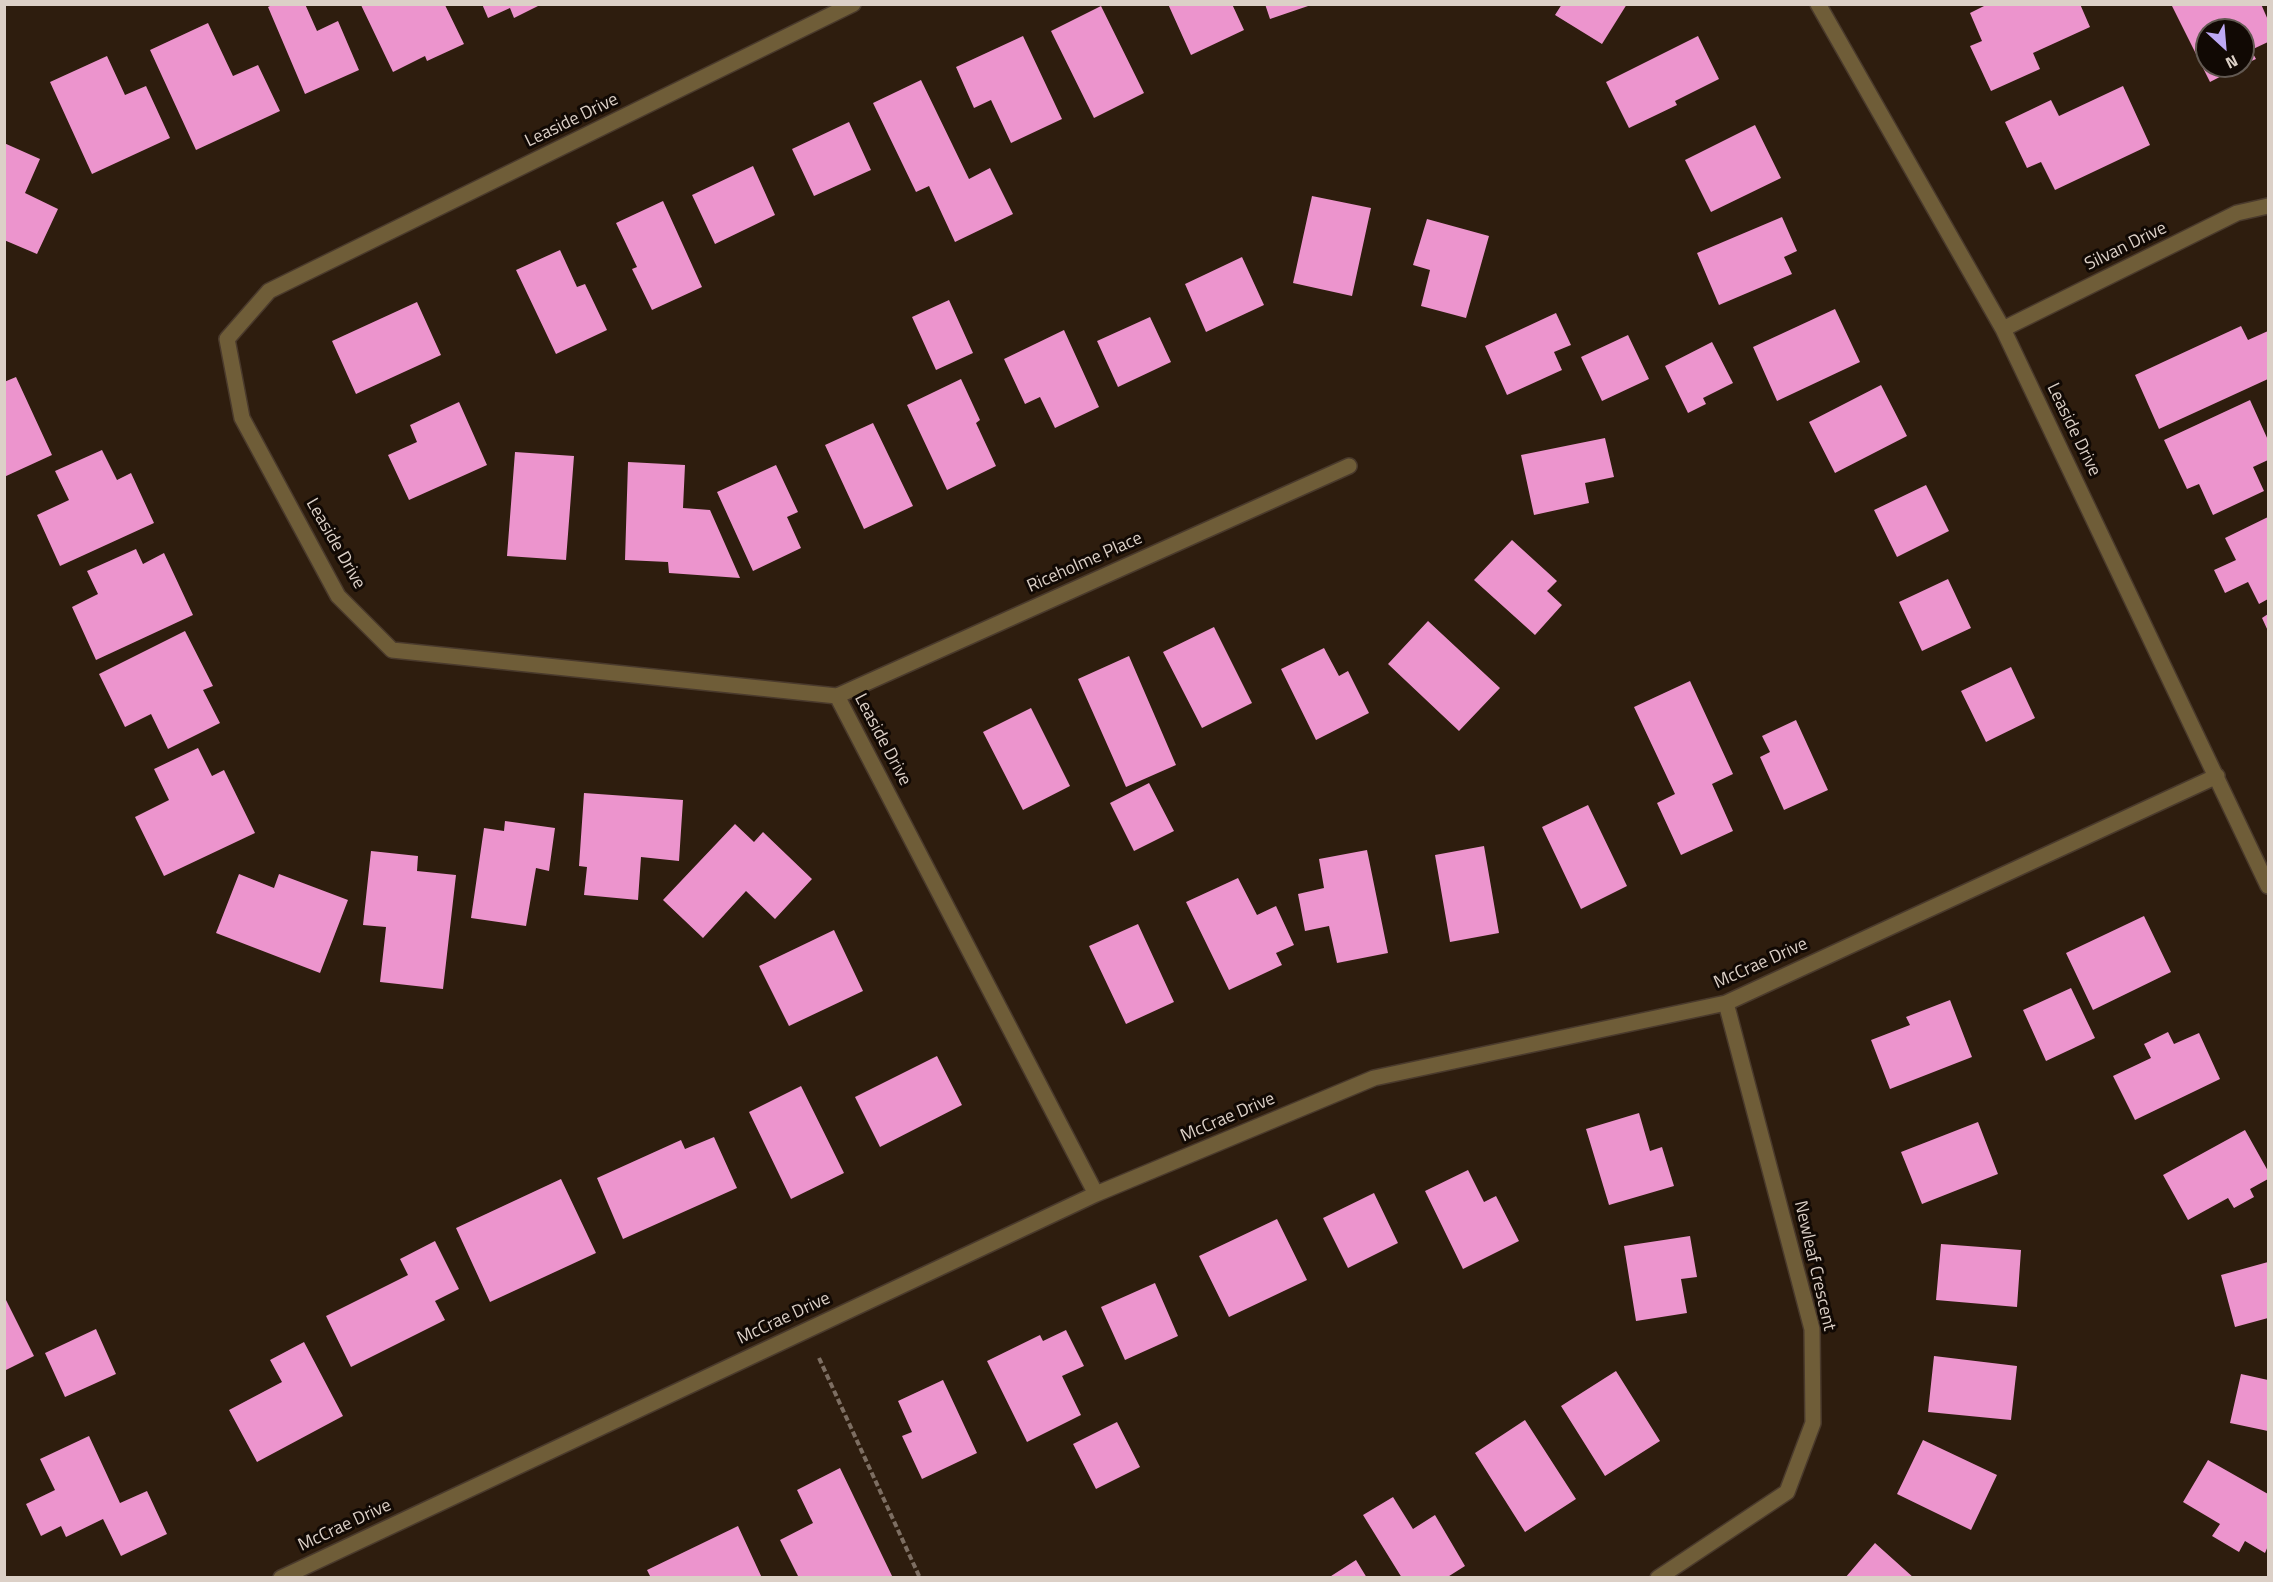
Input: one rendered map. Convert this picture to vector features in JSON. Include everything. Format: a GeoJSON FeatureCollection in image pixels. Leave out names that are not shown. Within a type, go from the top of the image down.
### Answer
{"type":"FeatureCollection","features":[{"type":"Feature","properties":{"kind":"street","name":"Leaside Drive"},"geometry":{"type":"LineString","coordinates":[[853,4],[269,291],[226,339],[242,418],[338,596],[392,650],[837,696],[1096,1194]]}},
{"type":"Feature","properties":{"kind":"street","name":"Leaside Drive"},"geometry":{"type":"LineString","coordinates":[[1818,4],[2003,329],[2268,886]]}},
{"type":"Feature","properties":{"kind":"street","name":"Silvan Drive"},"geometry":{"type":"LineString","coordinates":[[2003,329],[2237,213],[2268,206]]}},
{"type":"Feature","properties":{"kind":"street","name":"Riceholme Place"},"geometry":{"type":"LineString","coordinates":[[837,696],[1349,466]]}},
{"type":"Feature","properties":{"kind":"street","name":"McCrae Drive"},"geometry":{"type":"LineString","coordinates":[[281,1578],[1096,1194],[1374,1078],[1726,1003],[2217,776]]}},
{"type":"Feature","properties":{"kind":"street","name":"Newleaf Crescent"},"geometry":{"type":"LineString","coordinates":[[1658,1578],[1787,1492],[1813,1423],[1812,1329],[1726,1003]]}},
{"type":"Feature","properties":{"kind":"path"},"geometry":{"type":"LineString","coordinates":[[806,1330],[920,1578]]}},
{"type":"Feature","properties":{"kind":"building"},"geometry":{"type":"Polygon","coordinates":[[[274,4],[305,4],[317,31],[338,21],[359,70],[305,94],[268,7],[274,4]]]}},
{"type":"Feature","properties":{"kind":"building"},"geometry":{"type":"Polygon","coordinates":[[[482,4],[542,4],[514,18],[510,8],[488,18],[482,4]]]}},
{"type":"Feature","properties":{"kind":"building"},"geometry":{"type":"Polygon","coordinates":[[[1168,4],[1232,4],[1244,30],[1191,55],[1168,4]]]}},
{"type":"Feature","properties":{"kind":"building"},"geometry":{"type":"Polygon","coordinates":[[[1265,4],[1311,4],[1311,5],[1270,19],[1265,4]]]}},
{"type":"Feature","properties":{"kind":"building"},"geometry":{"type":"Polygon","coordinates":[[[1562,4],[1627,4],[1602,44],[1555,15],[1562,4]]]}},
{"type":"Feature","properties":{"kind":"building"},"geometry":{"type":"Polygon","coordinates":[[[1988,4],[2080,4],[2090,27],[2033,53],[2040,69],[1991,91],[1970,46],[1982,41],[1970,13],[1988,4]]]}},
{"type":"Feature","properties":{"kind":"building"},"geometry":{"type":"Polygon","coordinates":[[[2171,4],[2261,4],[2268,20],[2268,42],[2255,48],[2255,18],[2195,18],[2195,52],[2171,4]]]}},
{"type":"Feature","properties":{"kind":"building"},"geometry":{"type":"Polygon","coordinates":[[[361,5],[445,5],[464,44],[427,61],[425,56],[393,72],[361,5]]]}},
{"type":"Feature","properties":{"kind":"building"},"geometry":{"type":"Polygon","coordinates":[[[1101,6],[1144,93],[1094,118],[1051,31],[1101,6]]]}},
{"type":"Feature","properties":{"kind":"building"},"geometry":{"type":"Polygon","coordinates":[[[208,23],[233,76],[258,65],[280,111],[196,150],[150,50],[208,23]]]}},
{"type":"Feature","properties":{"kind":"building"},"geometry":{"type":"Polygon","coordinates":[[[1023,36],[1062,119],[1011,143],[991,100],[974,108],[956,67],[1023,36]]]}},
{"type":"Feature","properties":{"kind":"building"},"geometry":{"type":"Polygon","coordinates":[[[1698,36],[1719,79],[1675,101],[1677,105],[1629,128],[1606,82],[1698,36]]]}},
{"type":"Feature","properties":{"kind":"building"},"geometry":{"type":"Polygon","coordinates":[[[107,56],[125,95],[146,86],[170,138],[92,174],[50,82],[107,56]]]}},
{"type":"Feature","properties":{"kind":"building"},"geometry":{"type":"Polygon","coordinates":[[[921,80],[969,179],[990,168],[1013,214],[955,242],[929,186],[916,192],[873,103],[921,80]]]}},
{"type":"Feature","properties":{"kind":"building"},"geometry":{"type":"Polygon","coordinates":[[[2123,86],[2150,145],[2055,190],[2041,162],[2027,168],[2005,122],[2051,100],[2059,116],[2123,86]]]}},
{"type":"Feature","properties":{"kind":"building"},"geometry":{"type":"Polygon","coordinates":[[[849,122],[871,170],[814,196],[792,149],[849,122]]]}},
{"type":"Feature","properties":{"kind":"building"},"geometry":{"type":"Polygon","coordinates":[[[1755,125],[1781,178],[1711,212],[1685,160],[1755,125]]]}},
{"type":"Feature","properties":{"kind":"building"},"geometry":{"type":"Polygon","coordinates":[[[4,143],[40,159],[25,193],[58,209],[37,254],[4,240],[4,143]]]}},
{"type":"Feature","properties":{"kind":"building"},"geometry":{"type":"Polygon","coordinates":[[[753,166],[775,215],[715,244],[692,195],[753,166]]]}},
{"type":"Feature","properties":{"kind":"building"},"geometry":{"type":"Polygon","coordinates":[[[1312,196],[1371,208],[1352,296],[1293,283],[1312,196]]]}},
{"type":"Feature","properties":{"kind":"building"},"geometry":{"type":"Polygon","coordinates":[[[663,201],[702,287],[652,310],[632,269],[637,267],[616,223],[663,201]]]}},
{"type":"Feature","properties":{"kind":"building"},"geometry":{"type":"Polygon","coordinates":[[[1782,217],[1797,251],[1784,257],[1792,274],[1719,305],[1697,253],[1782,217]]]}},
{"type":"Feature","properties":{"kind":"building"},"geometry":{"type":"Polygon","coordinates":[[[1427,219],[1489,236],[1466,318],[1421,306],[1430,270],[1413,265],[1427,219]]]}},
{"type":"Feature","properties":{"kind":"building"},"geometry":{"type":"Polygon","coordinates":[[[560,250],[577,287],[585,284],[607,330],[556,354],[516,270],[560,250]]]}},
{"type":"Feature","properties":{"kind":"building"},"geometry":{"type":"Polygon","coordinates":[[[1242,257],[1264,305],[1206,332],[1185,284],[1242,257]]]}},
{"type":"Feature","properties":{"kind":"building"},"geometry":{"type":"Polygon","coordinates":[[[949,300],[973,353],[936,370],[912,317],[949,300]]]}},
{"type":"Feature","properties":{"kind":"building"},"geometry":{"type":"Polygon","coordinates":[[[417,302],[441,355],[356,394],[332,341],[417,302]]]}},
{"type":"Feature","properties":{"kind":"building"},"geometry":{"type":"Polygon","coordinates":[[[1835,309],[1860,362],[1777,401],[1753,347],[1835,309]]]}},
{"type":"Feature","properties":{"kind":"building"},"geometry":{"type":"Polygon","coordinates":[[[1556,313],[1571,345],[1554,352],[1562,370],[1507,395],[1485,346],[1556,313]]]}},
{"type":"Feature","properties":{"kind":"building"},"geometry":{"type":"Polygon","coordinates":[[[1150,317],[1171,362],[1118,387],[1097,341],[1150,317]]]}},
{"type":"Feature","properties":{"kind":"building"},"geometry":{"type":"Polygon","coordinates":[[[2241,326],[2248,340],[2268,331],[2268,379],[2159,429],[2135,375],[2241,326]]]}},
{"type":"Feature","properties":{"kind":"building"},"geometry":{"type":"Polygon","coordinates":[[[1064,330],[1099,407],[1055,428],[1040,397],[1025,404],[1004,359],[1064,330]]]}},
{"type":"Feature","properties":{"kind":"building"},"geometry":{"type":"Polygon","coordinates":[[[1628,335],[1649,379],[1602,401],[1581,357],[1628,335]]]}},
{"type":"Feature","properties":{"kind":"building"},"geometry":{"type":"Polygon","coordinates":[[[1712,342],[1733,383],[1703,398],[1706,404],[1688,413],[1665,366],[1712,342]]]}},
{"type":"Feature","properties":{"kind":"building"},"geometry":{"type":"Polygon","coordinates":[[[16,377],[52,455],[4,477],[4,382],[16,377]]]}},
{"type":"Feature","properties":{"kind":"building"},"geometry":{"type":"Polygon","coordinates":[[[961,379],[980,420],[976,423],[996,466],[947,490],[907,405],[961,379]]]}},
{"type":"Feature","properties":{"kind":"building"},"geometry":{"type":"Polygon","coordinates":[[[1881,385],[1907,436],[1835,473],[1809,422],[1881,385]]]}},
{"type":"Feature","properties":{"kind":"building"},"geometry":{"type":"Polygon","coordinates":[[[2250,400],[2268,440],[2268,460],[2253,467],[2264,491],[2213,515],[2199,484],[2187,489],[2164,440],[2250,400]]]}},
{"type":"Feature","properties":{"kind":"building"},"geometry":{"type":"Polygon","coordinates":[[[459,402],[487,465],[409,500],[388,455],[417,442],[410,425],[459,402]]]}},
{"type":"Feature","properties":{"kind":"building"},"geometry":{"type":"Polygon","coordinates":[[[873,423],[913,506],[864,529],[825,445],[873,423]]]}},
{"type":"Feature","properties":{"kind":"building"},"geometry":{"type":"Polygon","coordinates":[[[1605,438],[1614,477],[1585,483],[1589,503],[1534,515],[1521,455],[1605,438]]]}},
{"type":"Feature","properties":{"kind":"building"},"geometry":{"type":"Polygon","coordinates":[[[102,450],[117,480],[131,473],[154,523],[60,566],[37,515],[69,500],[55,471],[102,450]]]}},
{"type":"Feature","properties":{"kind":"building"},"geometry":{"type":"Polygon","coordinates":[[[515,452],[574,456],[566,560],[507,556],[515,452]]]}},
{"type":"Feature","properties":{"kind":"building"},"geometry":{"type":"Polygon","coordinates":[[[628,462],[685,465],[683,508],[710,510],[740,578],[669,573],[668,562],[625,560],[628,462]]]}},
{"type":"Feature","properties":{"kind":"building"},"geometry":{"type":"Polygon","coordinates":[[[776,465],[798,512],[787,517],[801,548],[753,571],[717,492],[776,465]]]}},
{"type":"Feature","properties":{"kind":"building"},"geometry":{"type":"Polygon","coordinates":[[[1926,485],[1949,531],[1897,557],[1874,510],[1926,485]]]}},
{"type":"Feature","properties":{"kind":"building"},"geometry":{"type":"Polygon","coordinates":[[[2268,517],[2268,599],[2259,604],[2248,582],[2225,593],[2214,570],[2236,560],[2225,538],[2268,517]]]}},
{"type":"Feature","properties":{"kind":"building"},"geometry":{"type":"Polygon","coordinates":[[[1512,540],[1557,581],[1547,591],[1562,605],[1535,635],[1474,580],[1512,540]]]}},
{"type":"Feature","properties":{"kind":"building"},"geometry":{"type":"Polygon","coordinates":[[[136,549],[143,564],[164,553],[193,615],[96,660],[72,607],[98,594],[87,571],[136,549]]]}},
{"type":"Feature","properties":{"kind":"building"},"geometry":{"type":"Polygon","coordinates":[[[1948,579],[1971,628],[1922,651],[1899,602],[1948,579]]]}},
{"type":"Feature","properties":{"kind":"building"},"geometry":{"type":"Polygon","coordinates":[[[2268,614],[2268,631],[2262,618],[2268,614]]]}},
{"type":"Feature","properties":{"kind":"building"},"geometry":{"type":"Polygon","coordinates":[[[1428,621],[1500,688],[1459,731],[1388,664],[1428,621]]]}},
{"type":"Feature","properties":{"kind":"building"},"geometry":{"type":"Polygon","coordinates":[[[1214,627],[1252,703],[1202,728],[1163,652],[1214,627]]]}},
{"type":"Feature","properties":{"kind":"building"},"geometry":{"type":"Polygon","coordinates":[[[185,631],[213,686],[203,690],[220,723],[168,749],[151,714],[125,727],[99,674],[185,631]]]}},
{"type":"Feature","properties":{"kind":"building"},"geometry":{"type":"Polygon","coordinates":[[[1324,648],[1339,676],[1348,671],[1369,713],[1316,740],[1281,669],[1324,648]]]}},
{"type":"Feature","properties":{"kind":"building"},"geometry":{"type":"Polygon","coordinates":[[[1129,656],[1176,765],[1126,787],[1078,679],[1129,656]]]}},
{"type":"Feature","properties":{"kind":"building"},"geometry":{"type":"Polygon","coordinates":[[[2011,667],[2035,718],[1986,742],[1961,691],[2011,667]]]}},
{"type":"Feature","properties":{"kind":"building"},"geometry":{"type":"Polygon","coordinates":[[[1690,681],[1733,774],[1712,784],[1733,831],[1681,855],[1657,803],[1675,794],[1634,707],[1690,681]]]}},
{"type":"Feature","properties":{"kind":"building"},"geometry":{"type":"Polygon","coordinates":[[[1031,708],[1070,786],[1023,810],[983,732],[1031,708]]]}},
{"type":"Feature","properties":{"kind":"building"},"geometry":{"type":"Polygon","coordinates":[[[1796,720],[1828,790],[1784,810],[1760,757],[1770,752],[1762,736],[1796,720]]]}},
{"type":"Feature","properties":{"kind":"building"},"geometry":{"type":"Polygon","coordinates":[[[198,748],[212,776],[224,770],[255,833],[164,876],[135,817],[169,800],[154,769],[198,748]]]}},
{"type":"Feature","properties":{"kind":"building"},"geometry":{"type":"Polygon","coordinates":[[[1149,783],[1174,831],[1134,851],[1110,803],[1149,783]]]}},
{"type":"Feature","properties":{"kind":"building"},"geometry":{"type":"Polygon","coordinates":[[[584,793],[683,800],[679,861],[641,857],[638,900],[584,895],[587,867],[579,866],[584,793]]]}},
{"type":"Feature","properties":{"kind":"building"},"geometry":{"type":"Polygon","coordinates":[[[1588,805],[1627,886],[1581,909],[1542,827],[1588,805]]]}},
{"type":"Feature","properties":{"kind":"building"},"geometry":{"type":"Polygon","coordinates":[[[505,821],[555,828],[549,871],[536,868],[526,926],[471,918],[484,828],[504,831],[505,821]]]}},
{"type":"Feature","properties":{"kind":"building"},"geometry":{"type":"Polygon","coordinates":[[[735,824],[754,842],[763,832],[812,879],[775,919],[746,891],[703,938],[663,900],[735,824]]]}},
{"type":"Feature","properties":{"kind":"building"},"geometry":{"type":"Polygon","coordinates":[[[1484,846],[1499,933],[1450,942],[1435,855],[1484,846]]]}},
{"type":"Feature","properties":{"kind":"building"},"geometry":{"type":"Polygon","coordinates":[[[1367,850],[1388,953],[1337,963],[1329,926],[1305,931],[1298,894],[1324,888],[1319,859],[1367,850]]]}},
{"type":"Feature","properties":{"kind":"building"},"geometry":{"type":"Polygon","coordinates":[[[371,851],[418,856],[417,871],[456,875],[443,989],[380,982],[386,927],[363,925],[371,851]]]}},
{"type":"Feature","properties":{"kind":"building"},"geometry":{"type":"Polygon","coordinates":[[[239,874],[274,888],[279,874],[348,900],[320,973],[216,933],[239,874]]]}},
{"type":"Feature","properties":{"kind":"building"},"geometry":{"type":"Polygon","coordinates":[[[1238,878],[1257,915],[1276,906],[1294,945],[1276,953],[1282,965],[1229,990],[1186,902],[1238,878]]]}},
{"type":"Feature","properties":{"kind":"building"},"geometry":{"type":"Polygon","coordinates":[[[2144,916],[2171,972],[2093,1010],[2066,953],[2144,916]]]}},
{"type":"Feature","properties":{"kind":"building"},"geometry":{"type":"Polygon","coordinates":[[[1138,924],[1174,1002],[1126,1024],[1089,946],[1138,924]]]}},
{"type":"Feature","properties":{"kind":"building"},"geometry":{"type":"Polygon","coordinates":[[[834,930],[863,991],[789,1026],[759,966],[834,930]]]}},
{"type":"Feature","properties":{"kind":"building"},"geometry":{"type":"Polygon","coordinates":[[[2071,988],[2095,1038],[2046,1061],[2023,1010],[2071,988]]]}},
{"type":"Feature","properties":{"kind":"building"},"geometry":{"type":"Polygon","coordinates":[[[1950,1000],[1972,1057],[1890,1089],[1871,1040],[1910,1025],[1906,1017],[1950,1000]]]}},
{"type":"Feature","properties":{"kind":"building"},"geometry":{"type":"Polygon","coordinates":[[[2168,1032],[2174,1044],[2199,1033],[2220,1079],[2135,1120],[2113,1076],[2151,1058],[2144,1044],[2168,1032]]]}},
{"type":"Feature","properties":{"kind":"building"},"geometry":{"type":"Polygon","coordinates":[[[937,1056],[962,1105],[880,1147],[855,1097],[937,1056]]]}},
{"type":"Feature","properties":{"kind":"building"},"geometry":{"type":"Polygon","coordinates":[[[801,1086],[844,1173],[791,1199],[749,1112],[801,1086]]]}},
{"type":"Feature","properties":{"kind":"building"},"geometry":{"type":"Polygon","coordinates":[[[1639,1113],[1650,1151],[1662,1147],[1674,1186],[1609,1205],[1586,1129],[1639,1113]]]}},
{"type":"Feature","properties":{"kind":"building"},"geometry":{"type":"Polygon","coordinates":[[[1978,1122],[1998,1174],[1922,1204],[1901,1152],[1978,1122]]]}},
{"type":"Feature","properties":{"kind":"building"},"geometry":{"type":"Polygon","coordinates":[[[2245,1130],[2268,1171],[2268,1179],[2250,1189],[2254,1197],[2234,1208],[2228,1198],[2188,1220],[2163,1175],[2245,1130]]]}},
{"type":"Feature","properties":{"kind":"building"},"geometry":{"type":"Polygon","coordinates":[[[714,1137],[737,1188],[623,1239],[597,1178],[681,1140],[685,1149],[714,1137]]]}},
{"type":"Feature","properties":{"kind":"building"},"geometry":{"type":"Polygon","coordinates":[[[1468,1170],[1484,1202],[1496,1196],[1519,1241],[1463,1269],[1425,1191],[1468,1170]]]}},
{"type":"Feature","properties":{"kind":"building"},"geometry":{"type":"Polygon","coordinates":[[[561,1179],[596,1253],[490,1302],[456,1228],[561,1179]]]}},
{"type":"Feature","properties":{"kind":"building"},"geometry":{"type":"Polygon","coordinates":[[[1374,1193],[1398,1243],[1348,1268],[1323,1218],[1374,1193]]]}},
{"type":"Feature","properties":{"kind":"building"},"geometry":{"type":"Polygon","coordinates":[[[1277,1219],[1307,1280],[1229,1317],[1199,1256],[1277,1219]]]}},
{"type":"Feature","properties":{"kind":"building"},"geometry":{"type":"Polygon","coordinates":[[[1690,1236],[1697,1277],[1681,1279],[1687,1313],[1636,1321],[1624,1246],[1690,1236]]]}},
{"type":"Feature","properties":{"kind":"building"},"geometry":{"type":"Polygon","coordinates":[[[435,1241],[459,1289],[435,1301],[445,1320],[351,1367],[326,1316],[408,1275],[400,1259],[435,1241]]]}},
{"type":"Feature","properties":{"kind":"building"},"geometry":{"type":"Polygon","coordinates":[[[1941,1244],[2021,1250],[2017,1307],[1936,1300],[1941,1244]]]}},
{"type":"Feature","properties":{"kind":"building"},"geometry":{"type":"Polygon","coordinates":[[[2268,1262],[2268,1318],[2235,1327],[2221,1275],[2268,1262]]]}},
{"type":"Feature","properties":{"kind":"building"},"geometry":{"type":"Polygon","coordinates":[[[1155,1283],[1178,1336],[1125,1360],[1101,1307],[1155,1283]]]}},
{"type":"Feature","properties":{"kind":"building"},"geometry":{"type":"Polygon","coordinates":[[[4,1296],[34,1356],[4,1371],[4,1296]]]}},
{"type":"Feature","properties":{"kind":"building"},"geometry":{"type":"Polygon","coordinates":[[[96,1329],[116,1374],[65,1397],[45,1353],[96,1329]]]}},
{"type":"Feature","properties":{"kind":"building"},"geometry":{"type":"Polygon","coordinates":[[[1066,1330],[1084,1366],[1062,1376],[1081,1415],[1027,1442],[987,1361],[1040,1335],[1043,1341],[1066,1330]]]}},
{"type":"Feature","properties":{"kind":"building"},"geometry":{"type":"Polygon","coordinates":[[[304,1342],[343,1416],[257,1462],[229,1410],[282,1382],[270,1360],[304,1342]]]}},
{"type":"Feature","properties":{"kind":"building"},"geometry":{"type":"Polygon","coordinates":[[[1934,1356],[2017,1366],[2011,1420],[1928,1412],[1934,1356]]]}},
{"type":"Feature","properties":{"kind":"building"},"geometry":{"type":"Polygon","coordinates":[[[1616,1371],[1660,1441],[1605,1476],[1561,1406],[1616,1371]]]}},
{"type":"Feature","properties":{"kind":"building"},"geometry":{"type":"Polygon","coordinates":[[[2241,1374],[2268,1380],[2268,1431],[2230,1423],[2241,1374]]]}},
{"type":"Feature","properties":{"kind":"building"},"geometry":{"type":"Polygon","coordinates":[[[943,1380],[977,1453],[922,1479],[902,1436],[912,1432],[898,1401],[943,1380]]]}},
{"type":"Feature","properties":{"kind":"building"},"geometry":{"type":"Polygon","coordinates":[[[1525,1420],[1576,1499],[1525,1532],[1475,1453],[1525,1420]]]}},
{"type":"Feature","properties":{"kind":"building"},"geometry":{"type":"Polygon","coordinates":[[[1117,1422],[1140,1467],[1096,1489],[1073,1444],[1117,1422]]]}},
{"type":"Feature","properties":{"kind":"building"},"geometry":{"type":"Polygon","coordinates":[[[89,1436],[120,1503],[147,1491],[167,1534],[121,1556],[103,1519],[66,1537],[61,1526],[41,1536],[26,1504],[55,1490],[40,1459],[89,1436]]]}},
{"type":"Feature","properties":{"kind":"building"},"geometry":{"type":"Polygon","coordinates":[[[1923,1440],[1997,1475],[1971,1530],[1897,1494],[1923,1440]]]}},
{"type":"Feature","properties":{"kind":"building"},"geometry":{"type":"Polygon","coordinates":[[[2208,1460],[2268,1494],[2268,1546],[2265,1553],[2245,1541],[2239,1552],[2212,1536],[2220,1524],[2183,1502],[2208,1460]]]}},
{"type":"Feature","properties":{"kind":"building"},"geometry":{"type":"Polygon","coordinates":[[[840,1468],[893,1578],[799,1578],[780,1540],[813,1523],[797,1490],[840,1468]]]}},
{"type":"Feature","properties":{"kind":"building"},"geometry":{"type":"Polygon","coordinates":[[[1393,1497],[1413,1529],[1435,1515],[1465,1566],[1446,1578],[1402,1578],[1363,1515],[1393,1497]]]}},
{"type":"Feature","properties":{"kind":"building"},"geometry":{"type":"Polygon","coordinates":[[[738,1526],[762,1578],[651,1578],[647,1570],[738,1526]]]}},
{"type":"Feature","properties":{"kind":"building"},"geometry":{"type":"Polygon","coordinates":[[[1875,1543],[1914,1578],[1845,1578],[1875,1543]]]}},
{"type":"Feature","properties":{"kind":"building"},"geometry":{"type":"Polygon","coordinates":[[[1356,1560],[1367,1578],[1328,1578],[1356,1560]]]}}]}
